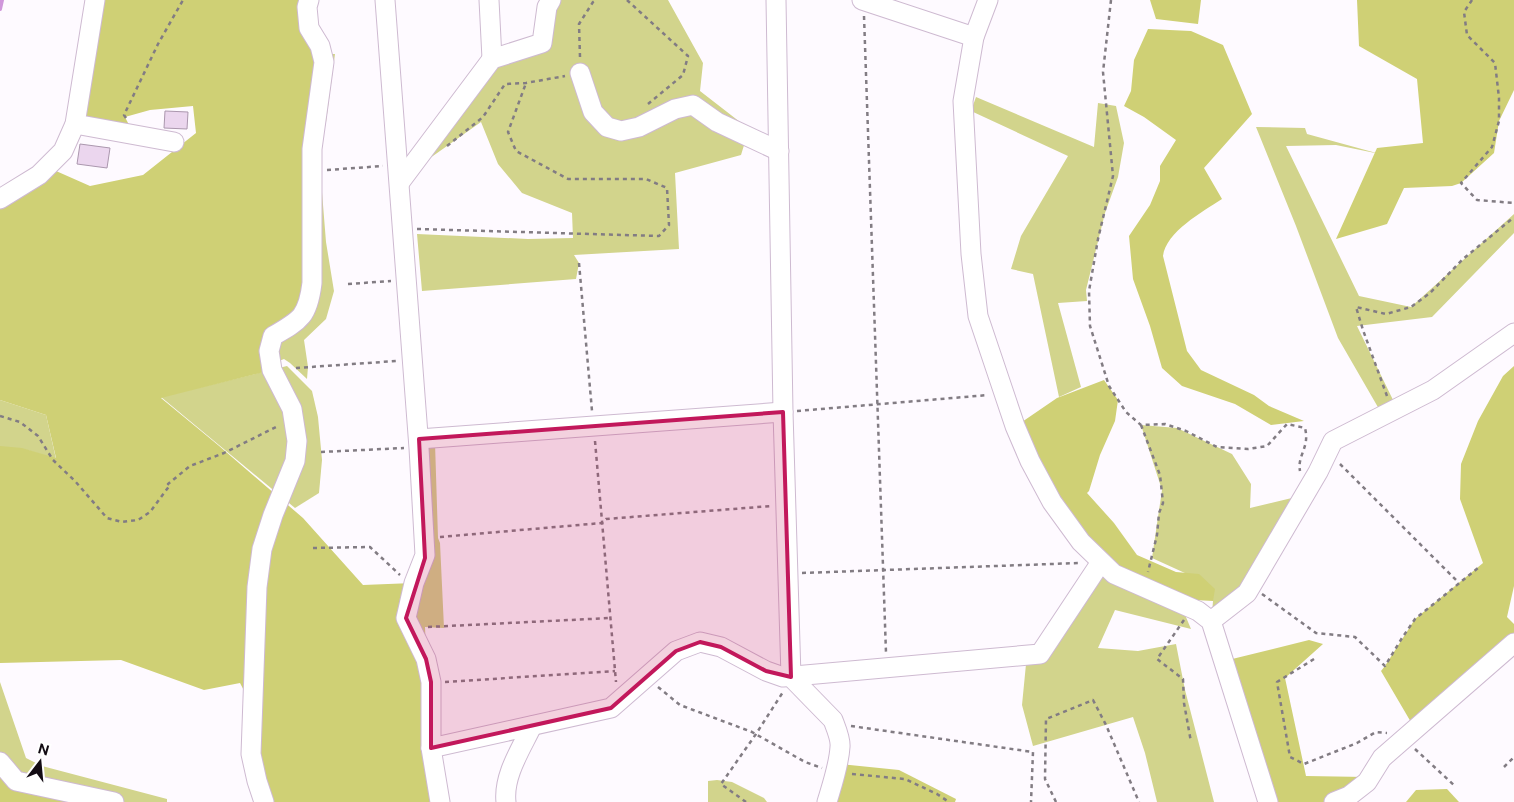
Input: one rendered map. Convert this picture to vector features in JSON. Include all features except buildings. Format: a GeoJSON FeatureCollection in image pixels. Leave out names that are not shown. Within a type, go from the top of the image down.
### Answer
{"type":"FeatureCollection","features":[{"type":"Feature","properties":{"kind":"street"},"geometry":{"type":"LineString","coordinates":[[0,199],[39,175],[63,151],[75,124],[95,0]]}},
{"type":"Feature","properties":{"kind":"street"},"geometry":{"type":"LineString","coordinates":[[264,802],[251,754],[257,587],[262,549],[273,515],[295,461],[296,441],[292,409],[272,370],[269,351],[273,336],[303,316],[310,302],[312,283],[312,149],[324,62],[320,46],[309,28],[307,7],[309,0]]}},
{"type":"Feature","properties":{"kind":"street"},"geometry":{"type":"LineString","coordinates":[[386,0],[419,443],[425,555],[414,583],[406,618],[426,659],[431,682],[431,748],[440,802]]}},
{"type":"Feature","properties":{"kind":"street"},"geometry":{"type":"LineString","coordinates":[[490,0],[492,59]]}},
{"type":"Feature","properties":{"kind":"street"},"geometry":{"type":"LineString","coordinates":[[399,174],[492,59],[542,43],[548,7],[551,0]]}},
{"type":"Feature","properties":{"kind":"street"},"geometry":{"type":"LineString","coordinates":[[776,0],[783,412],[791,678],[834,720],[840,746],[836,772],[827,802]]}},
{"type":"Feature","properties":{"kind":"street"},"geometry":{"type":"LineString","coordinates":[[863,0],[974,37]]}},
{"type":"Feature","properties":{"kind":"street"},"geometry":{"type":"LineString","coordinates":[[988,0],[974,37],[963,101],[972,270],[978,316],[1015,426],[1030,461],[1052,502],[1081,542],[1101,562],[1114,574],[1192,608],[1211,621],[1268,802]]}},
{"type":"Feature","properties":{"kind":"street"},"geometry":{"type":"LineString","coordinates":[[580,73],[593,112],[607,127],[622,131],[639,127],[674,109],[692,105],[717,122],[778,151]]}},
{"type":"Feature","properties":{"kind":"street"},"geometry":{"type":"LineString","coordinates":[[75,124],[174,142]]}},
{"type":"Feature","properties":{"kind":"street"},"geometry":{"type":"LineString","coordinates":[[1211,621],[1247,593],[1310,486],[1333,441],[1433,390],[1514,333]]}},
{"type":"Feature","properties":{"kind":"street"},"geometry":{"type":"LineString","coordinates":[[419,443],[593,425],[783,412]]}},
{"type":"Feature","properties":{"kind":"street"},"geometry":{"type":"LineString","coordinates":[[431,748],[611,708],[676,651],[700,642],[721,647],[766,671],[784,678],[1040,654],[1101,562]]}},
{"type":"Feature","properties":{"kind":"street"},"geometry":{"type":"LineString","coordinates":[[1334,802],[1349,796],[1367,782],[1382,758],[1514,643]]}},
{"type":"Feature","properties":{"kind":"street"},"geometry":{"type":"LineString","coordinates":[[506,802],[511,770],[532,726]]}},
{"type":"Feature","properties":{"kind":"street"},"geometry":{"type":"LineString","coordinates":[[0,762],[16,781],[114,802]]}},
{"type":"Feature","properties":{"kind":"path"},"geometry":{"type":"LineString","coordinates":[[134,135],[124,114],[158,44],[184,0]]}},
{"type":"Feature","properties":{"kind":"path"},"geometry":{"type":"LineString","coordinates":[[446,147],[483,117],[505,84],[526,83],[580,73],[579,24],[596,0]]}},
{"type":"Feature","properties":{"kind":"path"},"geometry":{"type":"LineString","coordinates":[[627,0],[688,56],[683,75],[646,106]]}},
{"type":"Feature","properties":{"kind":"path"},"geometry":{"type":"LineString","coordinates":[[863,0],[887,668]]}},
{"type":"Feature","properties":{"kind":"path"},"geometry":{"type":"LineString","coordinates":[[1111,0],[1103,72],[1114,176],[1098,239],[1089,291],[1090,326],[1109,386],[1126,412],[1141,425],[1160,475],[1163,504],[1159,513],[1157,535],[1145,588]]}},
{"type":"Feature","properties":{"kind":"path"},"geometry":{"type":"LineString","coordinates":[[1472,0],[1464,12],[1467,35],[1495,63],[1499,98],[1499,121],[1492,147],[1461,183],[1477,200],[1514,203]]}},
{"type":"Feature","properties":{"kind":"path"},"geometry":{"type":"LineString","coordinates":[[403,228],[659,236],[669,225],[667,188],[646,179],[568,179],[516,151],[508,132],[526,83]]}},
{"type":"Feature","properties":{"kind":"path"},"geometry":{"type":"LineString","coordinates":[[323,170],[399,174]]}},
{"type":"Feature","properties":{"kind":"path"},"geometry":{"type":"LineString","coordinates":[[1393,411],[1356,307],[1386,314],[1411,307],[1430,293],[1463,259],[1514,218]]}},
{"type":"Feature","properties":{"kind":"path"},"geometry":{"type":"LineString","coordinates":[[579,263],[618,703]]}},
{"type":"Feature","properties":{"kind":"path"},"geometry":{"type":"LineString","coordinates":[[348,284],[407,280]]}},
{"type":"Feature","properties":{"kind":"path"},"geometry":{"type":"LineString","coordinates":[[296,368],[413,360]]}},
{"type":"Feature","properties":{"kind":"path"},"geometry":{"type":"LineString","coordinates":[[783,412],[1004,394]]}},
{"type":"Feature","properties":{"kind":"path"},"geometry":{"type":"LineString","coordinates":[[0,416],[20,422],[38,436],[53,460],[75,481],[107,518],[122,522],[138,520],[150,512],[170,486],[168,484],[190,466],[224,453],[293,418]]}},
{"type":"Feature","properties":{"kind":"path"},"geometry":{"type":"LineString","coordinates":[[1141,425],[1165,424],[1186,431],[1217,446],[1248,449],[1267,446],[1287,424],[1305,428],[1308,439],[1299,465],[1301,477],[1310,486]]}},
{"type":"Feature","properties":{"kind":"path"},"geometry":{"type":"LineString","coordinates":[[321,452],[419,443]]}},
{"type":"Feature","properties":{"kind":"path"},"geometry":{"type":"LineString","coordinates":[[1328,452],[1458,582]]}},
{"type":"Feature","properties":{"kind":"path"},"geometry":{"type":"LineString","coordinates":[[440,537],[602,523],[606,519],[786,504]]}},
{"type":"Feature","properties":{"kind":"path"},"geometry":{"type":"LineString","coordinates":[[313,548],[370,546],[401,576],[414,583]]}},
{"type":"Feature","properties":{"kind":"path"},"geometry":{"type":"LineString","coordinates":[[795,574],[1101,562]]}},
{"type":"Feature","properties":{"kind":"path"},"geometry":{"type":"LineString","coordinates":[[1251,586],[1316,632],[1355,636],[1386,666],[1415,619],[1478,568]]}},
{"type":"Feature","properties":{"kind":"path"},"geometry":{"type":"LineString","coordinates":[[1191,742],[1184,703],[1183,679],[1157,659],[1192,608]]}},
{"type":"Feature","properties":{"kind":"path"},"geometry":{"type":"LineString","coordinates":[[411,628],[610,618]]}},
{"type":"Feature","properties":{"kind":"path"},"geometry":{"type":"LineString","coordinates":[[1314,659],[1276,682],[1290,757],[1304,764],[1357,743],[1376,732],[1389,733],[1404,738],[1456,787]]}},
{"type":"Feature","properties":{"kind":"path"},"geometry":{"type":"LineString","coordinates":[[431,682],[615,671]]}},
{"type":"Feature","properties":{"kind":"path"},"geometry":{"type":"LineString","coordinates":[[647,677],[680,705],[756,734],[805,762],[836,772],[905,779],[937,794],[949,802]]}},
{"type":"Feature","properties":{"kind":"path"},"geometry":{"type":"LineString","coordinates":[[746,802],[721,784],[756,734],[791,678]]}},
{"type":"Feature","properties":{"kind":"path"},"geometry":{"type":"LineString","coordinates":[[1056,802],[1045,779],[1046,719],[1093,700],[1106,725],[1139,802]]}},
{"type":"Feature","properties":{"kind":"path"},"geometry":{"type":"LineString","coordinates":[[835,724],[1034,752],[1031,802]]}},
{"type":"Feature","properties":{"kind":"path"},"geometry":{"type":"LineString","coordinates":[[1504,767],[1514,757]]}},
{"type":"Feature","properties":{"kind":"highlighted area"},"geometry":{"type":"Polygon","coordinates":[[[783,412],[791,677],[766,671],[721,647],[700,642],[676,651],[611,708],[431,748],[431,682],[426,659],[406,618],[425,558],[419,439],[783,412]]]}},
{"type":"Feature","properties":{"kind":"green space"},"geometry":{"type":"Polygon","coordinates":[[[556,0],[668,0],[703,63],[700,91],[749,129],[741,155],[675,173],[679,249],[574,255],[579,263],[576,279],[422,291],[417,234],[528,239],[573,238],[572,213],[522,193],[498,164],[481,122],[406,175],[492,59],[537,37],[556,0]]]}},
{"type":"Feature","properties":{"kind":"green space"},"geometry":{"type":"Polygon","coordinates":[[[326,54],[335,54],[326,122],[319,155],[326,242],[334,291],[326,319],[304,340],[308,367],[307,379],[284,359],[271,364],[326,54]]]}},
{"type":"Feature","properties":{"kind":"green space"},"geometry":{"type":"Polygon","coordinates":[[[976,97],[1094,147],[1098,103],[1116,106],[1124,143],[1118,177],[1105,213],[1086,290],[1087,301],[1058,303],[1081,387],[1059,397],[1033,274],[1011,269],[1021,236],[1068,156],[971,111],[976,97]]]}},
{"type":"Feature","properties":{"kind":"green space"},"geometry":{"type":"Polygon","coordinates":[[[1256,127],[1305,128],[1307,134],[1380,154],[1336,145],[1286,146],[1359,296],[1411,307],[1514,214],[1514,233],[1432,317],[1357,326],[1394,402],[1379,409],[1338,338],[1256,127]]]}},
{"type":"Feature","properties":{"kind":"green space"},"geometry":{"type":"Polygon","coordinates":[[[287,366],[312,391],[318,417],[322,460],[319,493],[295,508],[161,397],[287,366]]]}},
{"type":"Feature","properties":{"kind":"green space"},"geometry":{"type":"Polygon","coordinates":[[[0,400],[46,415],[56,459],[27,450],[0,447],[0,400]]]}},
{"type":"Feature","properties":{"kind":"green space"},"geometry":{"type":"Polygon","coordinates":[[[1141,425],[1177,428],[1232,454],[1251,484],[1250,508],[1296,497],[1247,593],[1212,614],[1213,601],[1209,584],[1152,558],[1162,490],[1141,425]]]}},
{"type":"Feature","properties":{"kind":"green space"},"geometry":{"type":"Polygon","coordinates":[[[419,442],[435,443],[438,538],[440,543],[444,628],[425,627],[426,651],[416,637],[413,587],[425,555],[419,442]]]}},
{"type":"Feature","properties":{"kind":"green space"},"geometry":{"type":"Polygon","coordinates":[[[1105,565],[1183,610],[1191,629],[1115,610],[1098,648],[1138,651],[1176,644],[1185,690],[1214,802],[1157,802],[1145,753],[1133,717],[1033,746],[1022,705],[1027,654],[1105,565]]]}},
{"type":"Feature","properties":{"kind":"green space"},"geometry":{"type":"Polygon","coordinates":[[[0,682],[26,758],[42,766],[167,799],[167,802],[111,802],[20,784],[0,762],[0,682]]]}},
{"type":"Feature","properties":{"kind":"green space"},"geometry":{"type":"Polygon","coordinates":[[[708,781],[732,782],[764,798],[767,802],[708,802],[708,781]]]}},
{"type":"Feature","properties":{"kind":"shaded area"},"geometry":{"type":"Polygon","coordinates":[[[97,0],[308,0],[324,62],[310,302],[273,336],[272,370],[161,398],[303,518],[363,585],[413,583],[406,618],[426,659],[440,802],[265,802],[252,706],[240,683],[204,690],[121,660],[0,663],[0,446],[22,448],[56,458],[46,415],[0,400],[0,199],[47,167],[90,186],[143,175],[196,133],[193,106],[150,110],[125,117],[134,135],[80,125],[97,0]]]}},
{"type":"Feature","properties":{"kind":"shaded area"},"geometry":{"type":"Polygon","coordinates":[[[1150,0],[1201,0],[1198,24],[1156,19],[1150,0]]]}},
{"type":"Feature","properties":{"kind":"shaded area"},"geometry":{"type":"Polygon","coordinates":[[[1357,0],[1514,0],[1514,90],[1499,121],[1494,153],[1461,183],[1452,186],[1404,188],[1387,224],[1336,239],[1377,148],[1423,143],[1417,79],[1359,46],[1357,0]]]}},
{"type":"Feature","properties":{"kind":"shaded area"},"geometry":{"type":"Polygon","coordinates":[[[1148,29],[1191,31],[1223,45],[1252,114],[1204,168],[1222,199],[1186,223],[1171,239],[1163,256],[1187,351],[1201,370],[1254,395],[1269,406],[1304,421],[1271,425],[1235,404],[1182,386],[1162,368],[1150,326],[1133,279],[1129,236],[1150,205],[1160,181],[1160,166],[1176,140],[1144,117],[1124,106],[1131,91],[1134,60],[1148,29]]]}},
{"type":"Feature","properties":{"kind":"shaded area"},"geometry":{"type":"Polygon","coordinates":[[[1514,366],[1514,586],[1507,617],[1514,624],[1514,634],[1415,729],[1381,671],[1415,619],[1483,563],[1460,499],[1461,464],[1478,421],[1503,376],[1514,366]]]}},
{"type":"Feature","properties":{"kind":"shaded area"},"geometry":{"type":"Polygon","coordinates":[[[1104,380],[1118,400],[1115,421],[1100,455],[1087,493],[1114,523],[1137,555],[1176,572],[1199,574],[1215,589],[1213,601],[1195,600],[1101,562],[1055,507],[1019,424],[1057,398],[1104,380]]]}},
{"type":"Feature","properties":{"kind":"shaded area"},"geometry":{"type":"Polygon","coordinates":[[[1309,640],[1323,644],[1285,678],[1306,776],[1366,777],[1331,802],[1268,802],[1252,751],[1237,670],[1224,661],[1309,640]]]}},
{"type":"Feature","properties":{"kind":"shaded area"},"geometry":{"type":"Polygon","coordinates":[[[840,764],[899,770],[956,799],[955,802],[828,802],[840,764]]]}},
{"type":"Feature","properties":{"kind":"shaded area"},"geometry":{"type":"Polygon","coordinates":[[[0,765],[5,783],[82,802],[0,802],[0,765]]]}},
{"type":"Feature","properties":{"kind":"shaded area"},"geometry":{"type":"Polygon","coordinates":[[[1447,789],[1459,802],[1406,802],[1416,790],[1447,789]]]}},
{"type":"Feature","properties":{"kind":"waterway"},"geometry":{"type":"LineString","coordinates":[[0,9],[2,0]]}}]}
